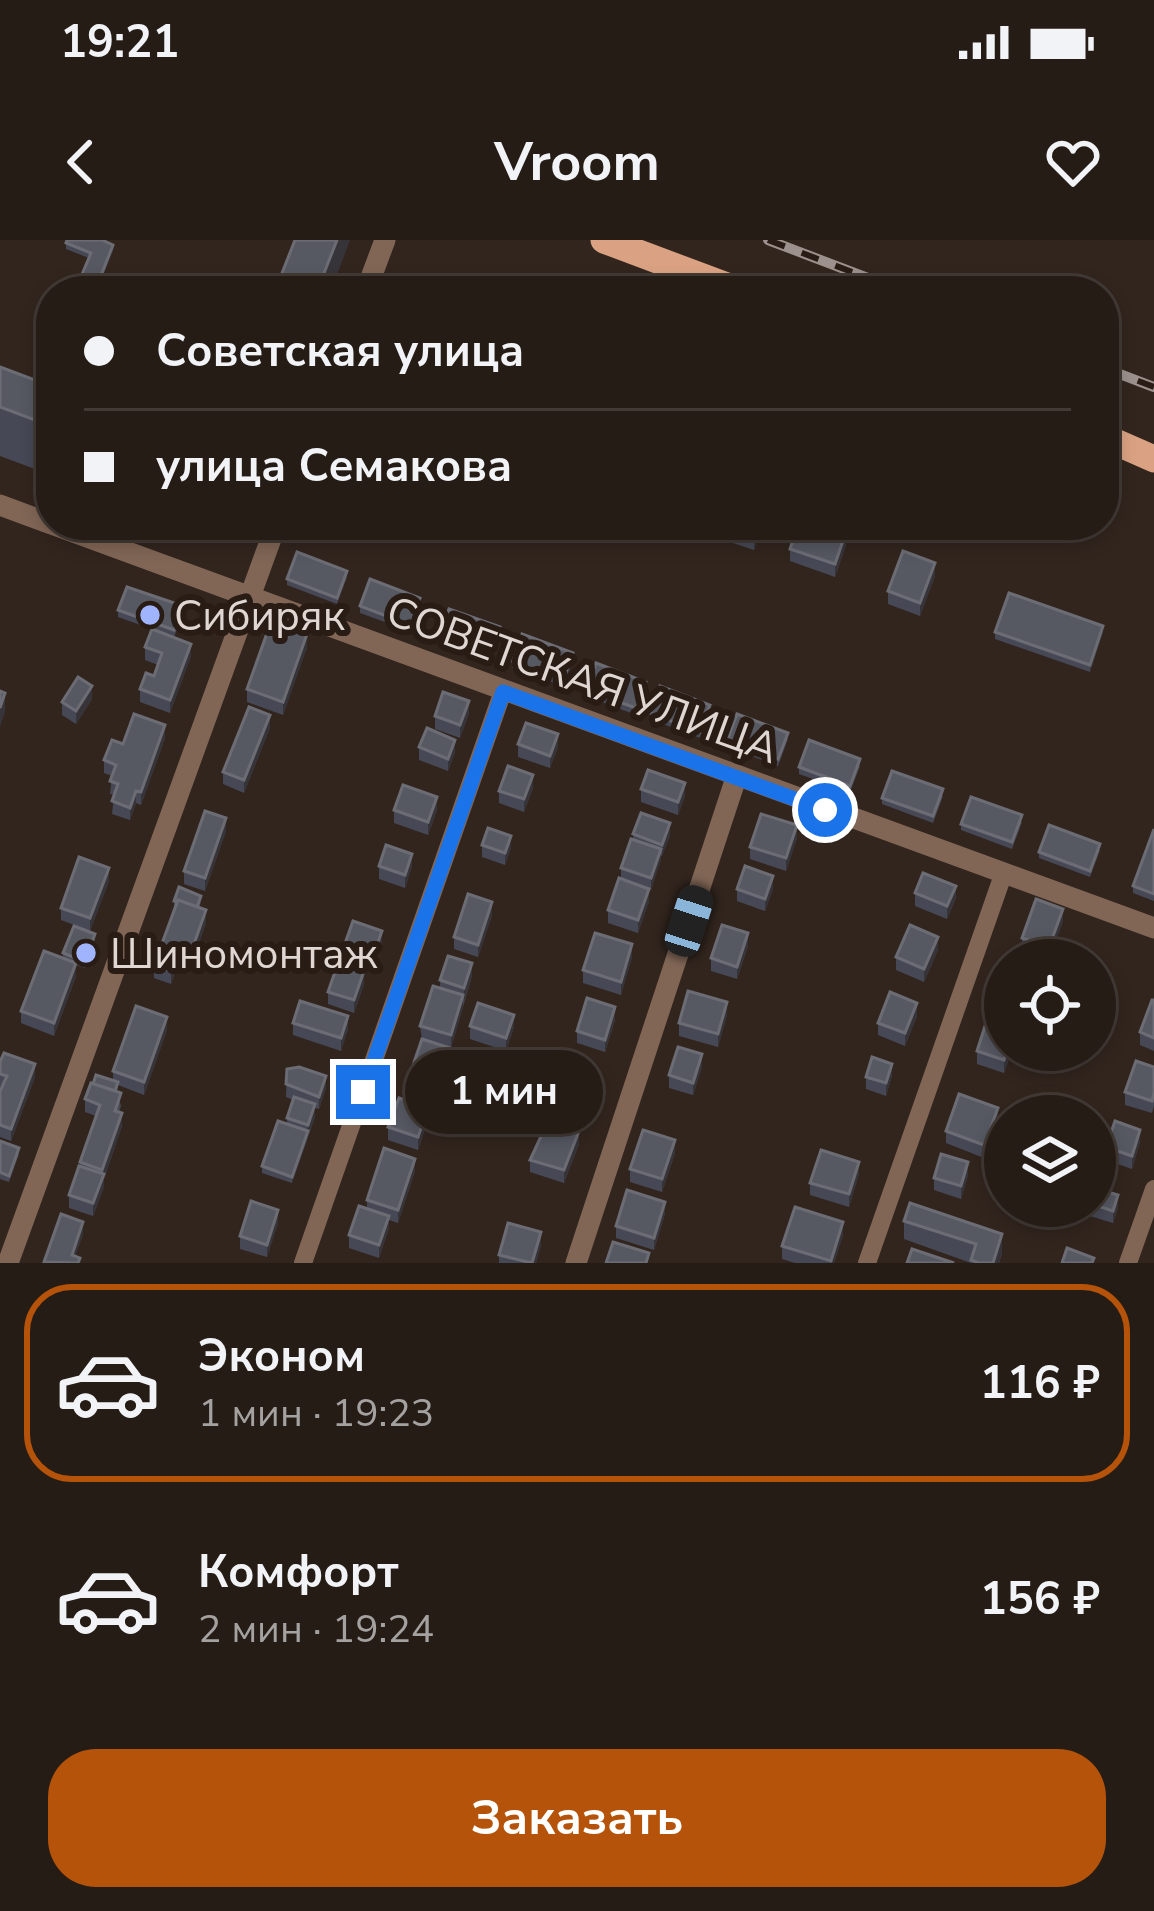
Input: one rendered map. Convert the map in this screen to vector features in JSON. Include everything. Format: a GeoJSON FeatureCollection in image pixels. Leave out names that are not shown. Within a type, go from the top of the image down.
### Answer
{"type":"FeatureCollection","features":[{"type":"Feature","properties":{"kind":"main road"},"geometry":{"type":"LineString","coordinates":[[604,240],[700,276]]}},
{"type":"Feature","properties":{"kind":"main road"},"geometry":{"type":"LineString","coordinates":[[1119,444],[1154,459]]}},
{"type":"Feature","properties":{"kind":"street"},"geometry":{"type":"LineString","coordinates":[[372,276],[385,240]]}},
{"type":"Feature","properties":{"kind":"street","name":"СОВЕТСКАЯ УЛИЦА"},"geometry":{"type":"LineString","coordinates":[[0,505],[36,518]]}},
{"type":"Feature","properties":{"kind":"street","name":"СОВЕТСКАЯ УЛИЦА"},"geometry":{"type":"LineString","coordinates":[[97,540],[1154,928]]}},
{"type":"Feature","properties":{"kind":"street"},"geometry":{"type":"LineString","coordinates":[[8,1263],[271,540]]}},
{"type":"Feature","properties":{"kind":"street"},"geometry":{"type":"LineString","coordinates":[[303,1263],[503,692]]}},
{"type":"Feature","properties":{"kind":"street"},"geometry":{"type":"LineString","coordinates":[[576,1263],[736,778]]}},
{"type":"Feature","properties":{"kind":"street"},"geometry":{"type":"LineString","coordinates":[[867,1263],[1004,875]]}},
{"type":"Feature","properties":{"kind":"street"},"geometry":{"type":"LineString","coordinates":[[1128,1263],[1154,1189]]}},
{"type":"Feature","properties":{"kind":"building"},"geometry":{"type":"Polygon","coordinates":[[[102,240],[113,245],[101,276],[81,276],[91,253],[66,243],[102,240]]]}},
{"type":"Feature","properties":{"kind":"building"},"geometry":{"type":"Polygon","coordinates":[[[295,240],[337,240],[323,276],[281,276],[295,240]]]}},
{"type":"Feature","properties":{"kind":"building"},"geometry":{"type":"Polygon","coordinates":[[[0,367],[36,380],[36,420],[0,407],[0,367]]]}},
{"type":"Feature","properties":{"kind":"building"},"geometry":{"type":"Polygon","coordinates":[[[793,540],[843,540],[835,564],[790,549],[793,540]]]}},
{"type":"Feature","properties":{"kind":"building"},"geometry":{"type":"Polygon","coordinates":[[[903,551],[935,563],[920,603],[888,591],[903,551]]]}},
{"type":"Feature","properties":{"kind":"building"},"geometry":{"type":"Polygon","coordinates":[[[297,552],[347,571],[337,598],[287,579],[297,552]]]}},
{"type":"Feature","properties":{"kind":"building"},"geometry":{"type":"Polygon","coordinates":[[[370,579],[420,598],[410,625],[360,606],[370,579]]]}},
{"type":"Feature","properties":{"kind":"building","name":"Сибиряк"},"geometry":{"type":"Polygon","coordinates":[[[127,587],[183,606],[174,630],[118,610],[127,587]]]}},
{"type":"Feature","properties":{"kind":"building"},"geometry":{"type":"Polygon","coordinates":[[[1009,593],[1103,626],[1090,665],[995,632],[1009,593]]]}},
{"type":"Feature","properties":{"kind":"building"},"geometry":{"type":"Polygon","coordinates":[[[449,609],[500,627],[490,654],[439,636],[449,609]]]}},
{"type":"Feature","properties":{"kind":"building"},"geometry":{"type":"Polygon","coordinates":[[[271,622],[307,634],[283,702],[247,689],[271,622]]]}},
{"type":"Feature","properties":{"kind":"building"},"geometry":{"type":"Polygon","coordinates":[[[152,629],[191,644],[170,700],[140,689],[146,673],[154,676],[162,653],[145,647],[152,629]]]}},
{"type":"Feature","properties":{"kind":"building"},"geometry":{"type":"Polygon","coordinates":[[[522,634],[573,653],[563,680],[512,661],[522,634]]]}},
{"type":"Feature","properties":{"kind":"building"},"geometry":{"type":"Polygon","coordinates":[[[596,663],[646,682],[636,708],[586,690],[596,663]]]}},
{"type":"Feature","properties":{"kind":"building"},"geometry":{"type":"Polygon","coordinates":[[[78,677],[92,686],[76,711],[62,702],[78,677]]]}},
{"type":"Feature","properties":{"kind":"building"},"geometry":{"type":"Polygon","coordinates":[[[660,686],[710,705],[700,732],[650,713],[660,686]]]}},
{"type":"Feature","properties":{"kind":"building"},"geometry":{"type":"Polygon","coordinates":[[[443,692],[469,701],[460,725],[435,716],[443,692]]]}},
{"type":"Feature","properties":{"kind":"building"},"geometry":{"type":"Polygon","coordinates":[[[249,707],[270,715],[244,780],[223,772],[249,707]]]}},
{"type":"Feature","properties":{"kind":"building"},"geometry":{"type":"Polygon","coordinates":[[[134,714],[165,725],[141,792],[136,791],[130,808],[112,801],[118,784],[110,781],[116,765],[104,760],[112,740],[123,744],[134,714]]]}},
{"type":"Feature","properties":{"kind":"building"},"geometry":{"type":"Polygon","coordinates":[[[737,714],[788,733],[778,759],[727,741],[737,714]]]}},
{"type":"Feature","properties":{"kind":"building"},"geometry":{"type":"Polygon","coordinates":[[[526,723],[558,734],[550,756],[518,744],[526,723]]]}},
{"type":"Feature","properties":{"kind":"building"},"geometry":{"type":"Polygon","coordinates":[[[427,728],[455,740],[448,759],[419,747],[427,728]]]}},
{"type":"Feature","properties":{"kind":"building"},"geometry":{"type":"Polygon","coordinates":[[[809,740],[860,759],[850,786],[799,767],[809,740]]]}},
{"type":"Feature","properties":{"kind":"building"},"geometry":{"type":"Polygon","coordinates":[[[508,766],[533,775],[524,799],[499,791],[508,766]]]}},
{"type":"Feature","properties":{"kind":"building"},"geometry":{"type":"Polygon","coordinates":[[[648,770],[685,783],[678,802],[641,789],[648,770]]]}},
{"type":"Feature","properties":{"kind":"building"},"geometry":{"type":"Polygon","coordinates":[[[892,771],[943,789],[933,816],[882,798],[892,771]]]}},
{"type":"Feature","properties":{"kind":"building"},"geometry":{"type":"Polygon","coordinates":[[[403,785],[437,797],[428,822],[394,810],[403,785]]]}},
{"type":"Feature","properties":{"kind":"building"},"geometry":{"type":"Polygon","coordinates":[[[971,797],[1022,815],[1012,842],[961,824],[971,797]]]}},
{"type":"Feature","properties":{"kind":"building"},"geometry":{"type":"Polygon","coordinates":[[[205,811],[226,818],[205,878],[184,871],[205,811]]]}},
{"type":"Feature","properties":{"kind":"building"},"geometry":{"type":"Polygon","coordinates":[[[641,813],[670,823],[662,845],[633,834],[641,813]]]}},
{"type":"Feature","properties":{"kind":"building"},"geometry":{"type":"Polygon","coordinates":[[[761,814],[797,825],[786,858],[750,847],[761,814]]]}},
{"type":"Feature","properties":{"kind":"building"},"geometry":{"type":"Polygon","coordinates":[[[1049,825],[1100,844],[1090,871],[1039,852],[1049,825]]]}},
{"type":"Feature","properties":{"kind":"building"},"geometry":{"type":"Polygon","coordinates":[[[488,828],[511,836],[505,853],[482,845],[488,828]]]}},
{"type":"Feature","properties":{"kind":"building"},"geometry":{"type":"Polygon","coordinates":[[[1154,829],[1154,894],[1133,886],[1154,829]]]}},
{"type":"Feature","properties":{"kind":"building"},"geometry":{"type":"Polygon","coordinates":[[[631,839],[661,849],[651,878],[621,868],[631,839]]]}},
{"type":"Feature","properties":{"kind":"building"},"geometry":{"type":"Polygon","coordinates":[[[386,845],[412,854],[405,875],[379,866],[386,845]]]}},
{"type":"Feature","properties":{"kind":"building"},"geometry":{"type":"Polygon","coordinates":[[[79,857],[109,868],[90,918],[61,908],[79,857]]]}},
{"type":"Feature","properties":{"kind":"building"},"geometry":{"type":"Polygon","coordinates":[[[745,866],[773,876],[765,899],[737,889],[745,866]]]}},
{"type":"Feature","properties":{"kind":"building"},"geometry":{"type":"Polygon","coordinates":[[[923,873],[956,886],[947,906],[915,893],[923,873]]]}},
{"type":"Feature","properties":{"kind":"building"},"geometry":{"type":"Polygon","coordinates":[[[619,878],[649,889],[638,920],[608,910],[619,878]]]}},
{"type":"Feature","properties":{"kind":"building"},"geometry":{"type":"Polygon","coordinates":[[[179,887],[201,896],[197,907],[174,901],[179,887]]]}},
{"type":"Feature","properties":{"kind":"building"},"geometry":{"type":"Polygon","coordinates":[[[468,894],[492,902],[478,945],[454,937],[468,894]]]}},
{"type":"Feature","properties":{"kind":"building"},"geometry":{"type":"Polygon","coordinates":[[[1036,899],[1063,909],[1052,939],[1022,938],[1036,899]]]}},
{"type":"Feature","properties":{"kind":"building"},"geometry":{"type":"Polygon","coordinates":[[[178,900],[206,910],[188,961],[176,957],[171,971],[154,965],[178,900]]]}},
{"type":"Feature","properties":{"kind":"building"},"geometry":{"type":"Polygon","coordinates":[[[353,921],[382,931],[372,959],[343,949],[353,921]]]}},
{"type":"Feature","properties":{"kind":"building"},"geometry":{"type":"Polygon","coordinates":[[[722,925],[748,933],[737,967],[711,958],[722,925]]]}},
{"type":"Feature","properties":{"kind":"building"},"geometry":{"type":"Polygon","coordinates":[[[910,925],[938,937],[924,969],[896,957],[910,925]]]}},
{"type":"Feature","properties":{"kind":"building"},"geometry":{"type":"Polygon","coordinates":[[[74,926],[95,934],[85,962],[63,953],[74,926]]]}},
{"type":"Feature","properties":{"kind":"building"},"geometry":{"type":"Polygon","coordinates":[[[595,933],[632,944],[621,982],[583,970],[595,933]]]}},
{"type":"Feature","properties":{"kind":"building"},"geometry":{"type":"Polygon","coordinates":[[[44,951],[76,963],[54,1023],[21,1011],[44,951]]]}},
{"type":"Feature","properties":{"kind":"building"},"geometry":{"type":"Polygon","coordinates":[[[448,956],[472,963],[464,988],[440,980],[448,956]]]}},
{"type":"Feature","properties":{"kind":"building"},"geometry":{"type":"Polygon","coordinates":[[[338,963],[364,971],[354,1000],[328,992],[338,963]]]}},
{"type":"Feature","properties":{"kind":"building"},"geometry":{"type":"Polygon","coordinates":[[[433,986],[463,995],[451,1035],[420,1026],[433,986]]]}},
{"type":"Feature","properties":{"kind":"building"},"geometry":{"type":"Polygon","coordinates":[[[688,991],[727,1002],[718,1034],[679,1023],[688,991]]]}},
{"type":"Feature","properties":{"kind":"building"},"geometry":{"type":"Polygon","coordinates":[[[890,992],[917,1003],[905,1033],[878,1023],[890,992]]]}},
{"type":"Feature","properties":{"kind":"building"},"geometry":{"type":"Polygon","coordinates":[[[587,998],[615,1007],[605,1040],[577,1031],[587,998]]]}},
{"type":"Feature","properties":{"kind":"building"},"geometry":{"type":"Polygon","coordinates":[[[1154,1000],[1154,1038],[1140,1032],[1154,1000]]]}},
{"type":"Feature","properties":{"kind":"building"},"geometry":{"type":"Polygon","coordinates":[[[300,1001],[348,1016],[341,1038],[293,1023],[300,1001]]]}},
{"type":"Feature","properties":{"kind":"building"},"geometry":{"type":"Polygon","coordinates":[[[478,1003],[514,1015],[506,1038],[470,1026],[478,1003]]]}},
{"type":"Feature","properties":{"kind":"building"},"geometry":{"type":"Polygon","coordinates":[[[136,1006],[167,1017],[144,1082],[113,1071],[136,1006]]]}},
{"type":"Feature","properties":{"kind":"building"},"geometry":{"type":"Polygon","coordinates":[[[422,1039],[453,1049],[442,1082],[411,1071],[422,1039]]]}},
{"type":"Feature","properties":{"kind":"building"},"geometry":{"type":"Polygon","coordinates":[[[678,1047],[702,1054],[693,1083],[669,1075],[678,1047]]]}},
{"type":"Feature","properties":{"kind":"building"},"geometry":{"type":"Polygon","coordinates":[[[4,1053],[35,1064],[11,1129],[0,1125],[0,1091],[7,1076],[0,1074],[4,1053]]]}},
{"type":"Feature","properties":{"kind":"building"},"geometry":{"type":"Polygon","coordinates":[[[872,1057],[892,1064],[886,1083],[866,1077],[872,1057]]]}},
{"type":"Feature","properties":{"kind":"building"},"geometry":{"type":"Polygon","coordinates":[[[1136,1061],[1154,1067],[1152,1101],[1125,1092],[1136,1061]]]}},
{"type":"Feature","properties":{"kind":"building"},"geometry":{"type":"Polygon","coordinates":[[[566,1063],[593,1072],[587,1091],[560,1082],[566,1063]]]}},
{"type":"Feature","properties":{"kind":"building"},"geometry":{"type":"Polygon","coordinates":[[[299,1067],[326,1076],[319,1097],[286,1084],[287,1069],[299,1067]]]}},
{"type":"Feature","properties":{"kind":"building"},"geometry":{"type":"Polygon","coordinates":[[[96,1075],[118,1082],[115,1091],[93,1084],[96,1075]]]}},
{"type":"Feature","properties":{"kind":"building"},"geometry":{"type":"Polygon","coordinates":[[[91,1083],[121,1093],[115,1111],[122,1113],[102,1170],[80,1162],[100,1105],[85,1099],[91,1083]]]}},
{"type":"Feature","properties":{"kind":"building"},"geometry":{"type":"Polygon","coordinates":[[[959,1094],[984,1103],[984,1145],[946,1131],[959,1094]]]}},
{"type":"Feature","properties":{"kind":"building"},"geometry":{"type":"Polygon","coordinates":[[[294,1097],[315,1104],[308,1125],[287,1118],[294,1097]]]}},
{"type":"Feature","properties":{"kind":"building"},"geometry":{"type":"Polygon","coordinates":[[[399,1098],[428,1108],[418,1137],[388,1127],[399,1098]]]}},
{"type":"Feature","properties":{"kind":"building"},"geometry":{"type":"Polygon","coordinates":[[[278,1121],[308,1131],[292,1177],[262,1166],[278,1121]]]}},
{"type":"Feature","properties":{"kind":"building"},"geometry":{"type":"Polygon","coordinates":[[[548,1121],[579,1131],[564,1170],[530,1160],[548,1121]]]}},
{"type":"Feature","properties":{"kind":"building"},"geometry":{"type":"Polygon","coordinates":[[[1116,1121],[1140,1130],[1132,1156],[1116,1150],[1116,1121]]]}},
{"type":"Feature","properties":{"kind":"building"},"geometry":{"type":"Polygon","coordinates":[[[643,1130],[675,1140],[662,1179],[630,1169],[643,1130]]]}},
{"type":"Feature","properties":{"kind":"building"},"geometry":{"type":"Polygon","coordinates":[[[0,1141],[19,1148],[9,1176],[0,1172],[0,1141]]]}},
{"type":"Feature","properties":{"kind":"building"},"geometry":{"type":"Polygon","coordinates":[[[384,1148],[415,1159],[398,1210],[367,1200],[384,1148]]]}},
{"type":"Feature","properties":{"kind":"building"},"geometry":{"type":"Polygon","coordinates":[[[821,1150],[859,1162],[849,1194],[810,1183],[821,1150]]]}},
{"type":"Feature","properties":{"kind":"building"},"geometry":{"type":"Polygon","coordinates":[[[941,1154],[968,1162],[961,1186],[934,1178],[941,1154]]]}},
{"type":"Feature","properties":{"kind":"building"},"geometry":{"type":"Polygon","coordinates":[[[79,1166],[104,1174],[93,1203],[69,1195],[79,1166]]]}},
{"type":"Feature","properties":{"kind":"building"},"geometry":{"type":"Polygon","coordinates":[[[627,1190],[665,1202],[654,1238],[616,1226],[627,1190]]]}},
{"type":"Feature","properties":{"kind":"building"},"geometry":{"type":"Polygon","coordinates":[[[251,1201],[278,1210],[267,1245],[240,1236],[251,1201]]]}},
{"type":"Feature","properties":{"kind":"building"},"geometry":{"type":"Polygon","coordinates":[[[910,1203],[1002,1234],[993,1263],[971,1260],[976,1244],[904,1221],[910,1203]]]}},
{"type":"Feature","properties":{"kind":"building"},"geometry":{"type":"Polygon","coordinates":[[[359,1206],[389,1216],[379,1245],[349,1235],[359,1206]]]}},
{"type":"Feature","properties":{"kind":"building"},"geometry":{"type":"Polygon","coordinates":[[[795,1207],[843,1222],[831,1261],[782,1246],[795,1207]]]}},
{"type":"Feature","properties":{"kind":"building"},"geometry":{"type":"Polygon","coordinates":[[[61,1214],[83,1222],[72,1255],[80,1258],[78,1263],[44,1262],[61,1214]]]}},
{"type":"Feature","properties":{"kind":"building"},"geometry":{"type":"Polygon","coordinates":[[[508,1223],[541,1232],[532,1263],[499,1255],[508,1223]]]}},
{"type":"Feature","properties":{"kind":"building"},"geometry":{"type":"Polygon","coordinates":[[[613,1242],[649,1253],[646,1263],[606,1263],[613,1242]]]}},
{"type":"Feature","properties":{"kind":"building"},"geometry":{"type":"Polygon","coordinates":[[[1067,1248],[1094,1258],[1092,1263],[1062,1263],[1067,1248]]]}},
{"type":"Feature","properties":{"kind":"building"},"geometry":{"type":"Polygon","coordinates":[[[912,1249],[954,1263],[907,1263],[912,1249]]]}},
{"type":"Feature","properties":{"kind":"railway"},"geometry":{"type":"LineString","coordinates":[[768,240],[863,276]]}},
{"type":"Feature","properties":{"kind":"railway"},"geometry":{"type":"LineString","coordinates":[[1119,374],[1154,387]]}},
{"type":"Feature","properties":{"kind":"place","name":"Сибиряк"},"geometry":{"type":"Point","coordinates":[150,615]}},
{"type":"Feature","properties":{"kind":"place","name":"Шиномонтаж"},"geometry":{"type":"Point","coordinates":[86,953]}},
{"type":"Feature","properties":{"kind":"route"},"geometry":{"type":"LineString","coordinates":[[363,1092],[503,692],[825,810]]}}]}
